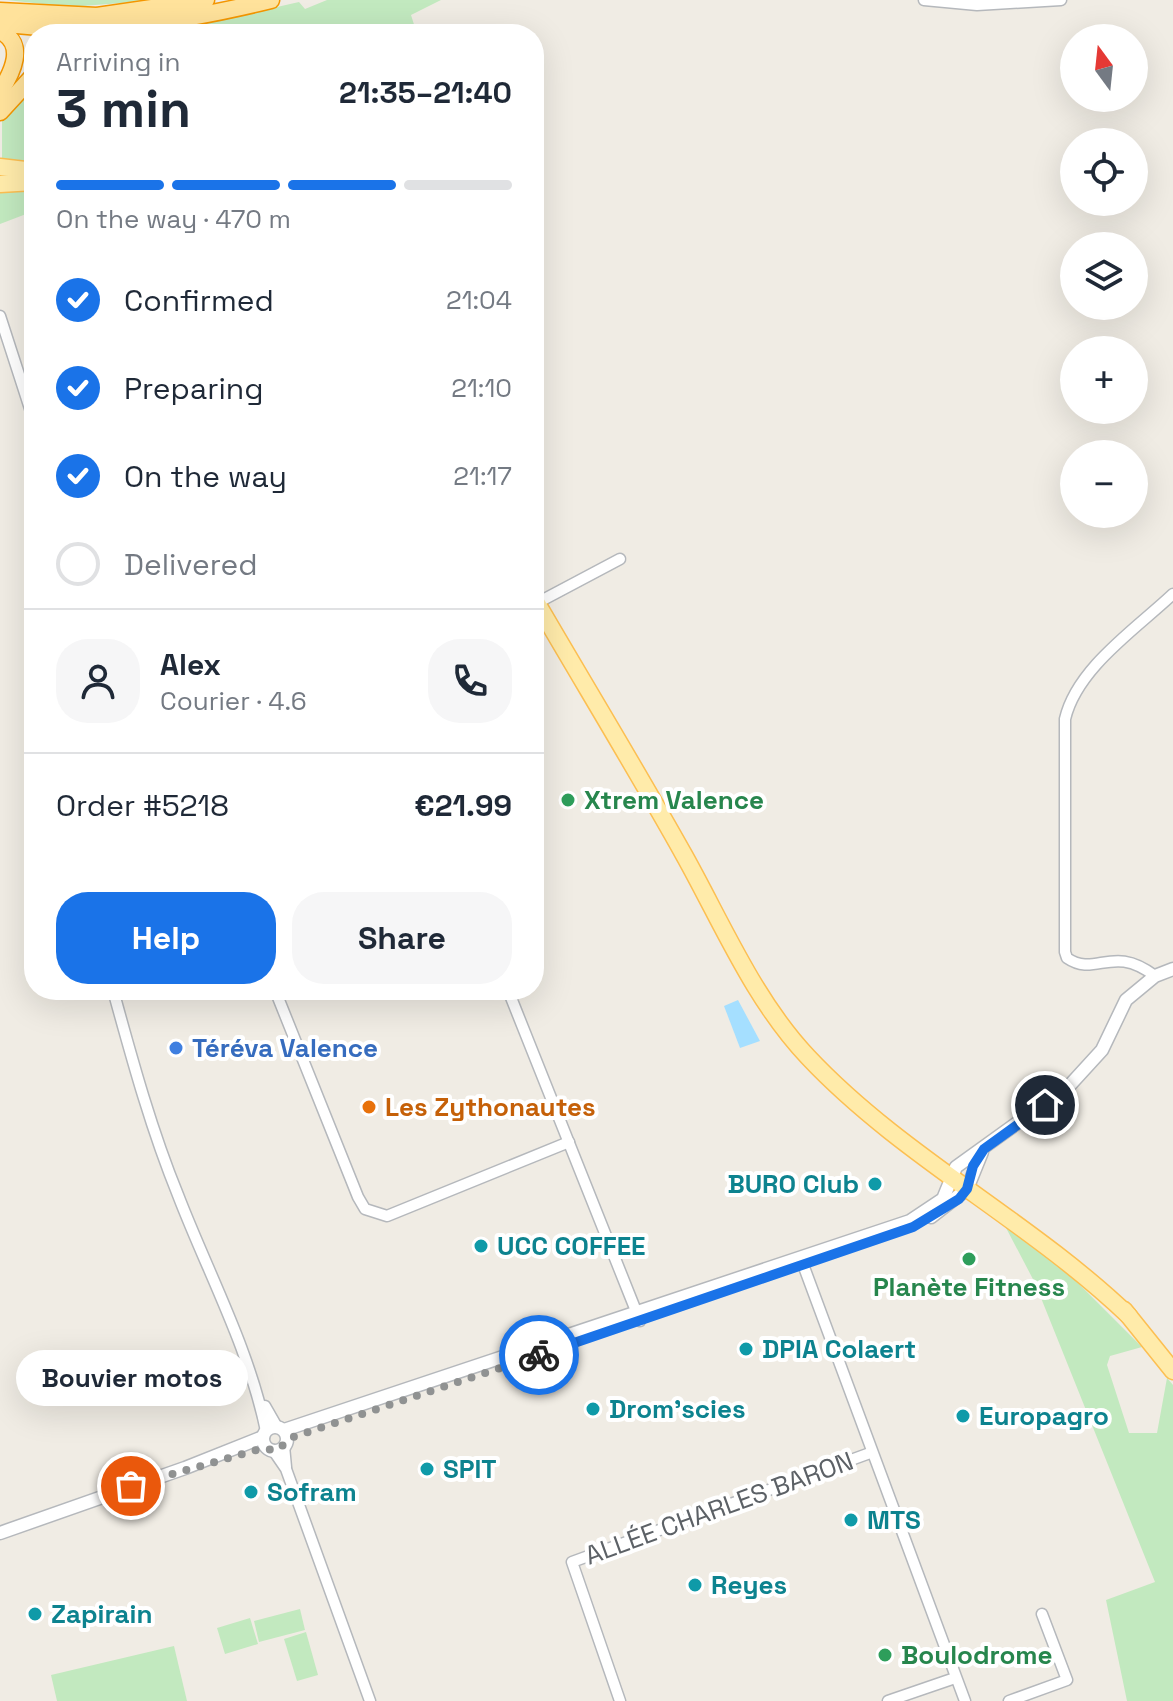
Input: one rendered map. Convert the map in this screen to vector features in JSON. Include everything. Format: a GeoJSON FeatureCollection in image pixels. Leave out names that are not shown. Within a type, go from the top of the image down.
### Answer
{"type":"FeatureCollection","features":[{"type":"Feature","properties":{"kind":"highway"},"geometry":{"type":"LineString","coordinates":[[0,11],[70,16],[129,13],[206,0]]}},
{"type":"Feature","properties":{"kind":"highway"},"geometry":{"type":"LineString","coordinates":[[182,24],[271,0]]}},
{"type":"Feature","properties":{"kind":"highway"},"geometry":{"type":"LineString","coordinates":[[0,4],[70,16]]}},
{"type":"Feature","properties":{"kind":"highway"},"geometry":{"type":"LineString","coordinates":[[138,24],[228,11]]}},
{"type":"Feature","properties":{"kind":"highway"},"geometry":{"type":"LineString","coordinates":[[0,23],[24,24]]}},
{"type":"Feature","properties":{"kind":"highway"},"geometry":{"type":"LineString","coordinates":[[0,31],[10,39],[15,56],[11,73],[0,92]]}},
{"type":"Feature","properties":{"kind":"highway"},"geometry":{"type":"LineString","coordinates":[[0,112],[24,86]]}},
{"type":"Feature","properties":{"kind":"main road"},"geometry":{"type":"LineString","coordinates":[[0,167],[24,170]]}},
{"type":"Feature","properties":{"kind":"main road"},"geometry":{"type":"LineString","coordinates":[[0,184],[24,183]]}},
{"type":"Feature","properties":{"kind":"main road"},"geometry":{"type":"LineString","coordinates":[[544,615],[661,814],[761,995],[792,1040],[829,1077],[1090,1281],[1129,1316],[1173,1371]]}},
{"type":"Feature","properties":{"kind":"street"},"geometry":{"type":"LineString","coordinates":[[924,0],[989,5],[1061,0]]}},
{"type":"Feature","properties":{"kind":"street"},"geometry":{"type":"LineString","coordinates":[[0,316],[24,390]]}},
{"type":"Feature","properties":{"kind":"street"},"geometry":{"type":"LineString","coordinates":[[544,597],[620,559]]}},
{"type":"Feature","properties":{"kind":"street"},"geometry":{"type":"LineString","coordinates":[[1155,976],[1133,961],[1116,959],[1082,966],[1067,958],[1065,719],[1070,697],[1102,661],[1173,594]]}},
{"type":"Feature","properties":{"kind":"street"},"geometry":{"type":"LineString","coordinates":[[0,1533],[38,1517],[639,1318],[910,1221],[943,1199],[984,1149],[1045,1105],[1086,1070],[1102,1050],[1126,1000],[1155,976],[1173,969]]}},
{"type":"Feature","properties":{"kind":"street"},"geometry":{"type":"LineString","coordinates":[[116,1000],[178,1195],[225,1305],[370,1701]]}},
{"type":"Feature","properties":{"kind":"street"},"geometry":{"type":"LineString","coordinates":[[279,1000],[358,1197],[373,1214],[387,1216],[569,1142]]}},
{"type":"Feature","properties":{"kind":"street"},"geometry":{"type":"LineString","coordinates":[[512,1000],[639,1318]]}},
{"type":"Feature","properties":{"kind":"street"},"geometry":{"type":"LineString","coordinates":[[802,1262],[899,1234],[951,1204],[962,1178]]}},
{"type":"Feature","properties":{"kind":"street"},"geometry":{"type":"LineString","coordinates":[[802,1262],[870,1453],[965,1701]]}},
{"type":"Feature","properties":{"kind":"street","name":"ALLÉE CHARLES BARON"},"geometry":{"type":"LineString","coordinates":[[620,1701],[572,1562],[870,1453]]}},
{"type":"Feature","properties":{"kind":"street"},"geometry":{"type":"LineString","coordinates":[[0,1525],[38,1517]]}},
{"type":"Feature","properties":{"kind":"street"},"geometry":{"type":"LineString","coordinates":[[1009,1701],[1067,1680],[1042,1614]]}},
{"type":"Feature","properties":{"kind":"street"},"geometry":{"type":"LineString","coordinates":[[888,1701],[955,1678]]}},
{"type":"Feature","properties":{"kind":"green space"},"geometry":{"type":"Polygon","coordinates":[[[7,0],[161,0],[69,7],[7,0]]]}},
{"type":"Feature","properties":{"kind":"green space"},"geometry":{"type":"Polygon","coordinates":[[[327,0],[441,0],[411,15],[414,24],[201,24],[299,2],[305,9],[327,0]]]}},
{"type":"Feature","properties":{"kind":"green space"},"geometry":{"type":"Polygon","coordinates":[[[24,95],[24,163],[2,160],[2,117],[24,95]]]}},
{"type":"Feature","properties":{"kind":"green space"},"geometry":{"type":"Polygon","coordinates":[[[24,188],[24,215],[0,224],[0,189],[24,188]]]}},
{"type":"Feature","properties":{"kind":"green space"},"geometry":{"type":"Polygon","coordinates":[[[1004,1224],[1062,1267],[1142,1347],[1110,1356],[1107,1365],[1129,1433],[1157,1433],[1167,1378],[1173,1385],[1173,1701],[1127,1701],[1106,1600],[1155,1582],[1035,1283],[1004,1224]]]}},
{"type":"Feature","properties":{"kind":"green space"},"geometry":{"type":"Polygon","coordinates":[[[300,1609],[305,1630],[259,1642],[254,1621],[300,1609]]]}},
{"type":"Feature","properties":{"kind":"green space"},"geometry":{"type":"Polygon","coordinates":[[[250,1618],[258,1644],[225,1654],[217,1628],[250,1618]]]}},
{"type":"Feature","properties":{"kind":"green space"},"geometry":{"type":"Polygon","coordinates":[[[306,1632],[318,1675],[297,1681],[284,1639],[306,1632]]]}},
{"type":"Feature","properties":{"kind":"green space"},"geometry":{"type":"Polygon","coordinates":[[[174,1646],[187,1701],[57,1701],[51,1675],[174,1646]]]}},
{"type":"Feature","properties":{"kind":"water"},"geometry":{"type":"Polygon","coordinates":[[[738,1000],[760,1041],[740,1048],[724,1006],[738,1000]]]}},
{"type":"Feature","properties":{"kind":"way so far"},"geometry":{"type":"LineString","coordinates":[[131,1486],[185,1468],[203,1466],[267,1447],[281,1449],[293,1437],[539,1355]]}},
{"type":"Feature","properties":{"kind":"place","name":"Xtrem Valence"},"geometry":{"type":"Point","coordinates":[568,800]}},
{"type":"Feature","properties":{"kind":"place","name":"Téréva Valence"},"geometry":{"type":"Point","coordinates":[176,1048]}},
{"type":"Feature","properties":{"kind":"place","name":"Les Zythonautes"},"geometry":{"type":"Point","coordinates":[369,1107]}},
{"type":"Feature","properties":{"kind":"place","name":"BURO Club"},"geometry":{"type":"Point","coordinates":[875,1184]}},
{"type":"Feature","properties":{"kind":"place","name":"UCC COFFEE"},"geometry":{"type":"Point","coordinates":[481,1246]}},
{"type":"Feature","properties":{"kind":"place","name":"Planète Fitness"},"geometry":{"type":"Point","coordinates":[969,1259]}},
{"type":"Feature","properties":{"kind":"place","name":"DPIA Colaert"},"geometry":{"type":"Point","coordinates":[746,1349]}},
{"type":"Feature","properties":{"kind":"place","name":"Drom'scies"},"geometry":{"type":"Point","coordinates":[593,1409]}},
{"type":"Feature","properties":{"kind":"place","name":"Europagro"},"geometry":{"type":"Point","coordinates":[963,1416]}},
{"type":"Feature","properties":{"kind":"place","name":"SPIT"},"geometry":{"type":"Point","coordinates":[427,1469]}},
{"type":"Feature","properties":{"kind":"place","name":"Bouvier motos"},"geometry":{"type":"Point","coordinates":[131,1486]}},
{"type":"Feature","properties":{"kind":"place","name":"Sofram"},"geometry":{"type":"Point","coordinates":[251,1492]}},
{"type":"Feature","properties":{"kind":"place","name":"MTS"},"geometry":{"type":"Point","coordinates":[851,1520]}},
{"type":"Feature","properties":{"kind":"place","name":"Reyes"},"geometry":{"type":"Point","coordinates":[695,1585]}},
{"type":"Feature","properties":{"kind":"place","name":"Zapirain"},"geometry":{"type":"Point","coordinates":[35,1614]}},
{"type":"Feature","properties":{"kind":"place","name":"Boulodrome"},"geometry":{"type":"Point","coordinates":[885,1655]}},
{"type":"Feature","properties":{"kind":"route"},"geometry":{"type":"LineString","coordinates":[[539,1355],[899,1234],[959,1199],[967,1189],[973,1166],[984,1149],[1045,1105]]}}]}
